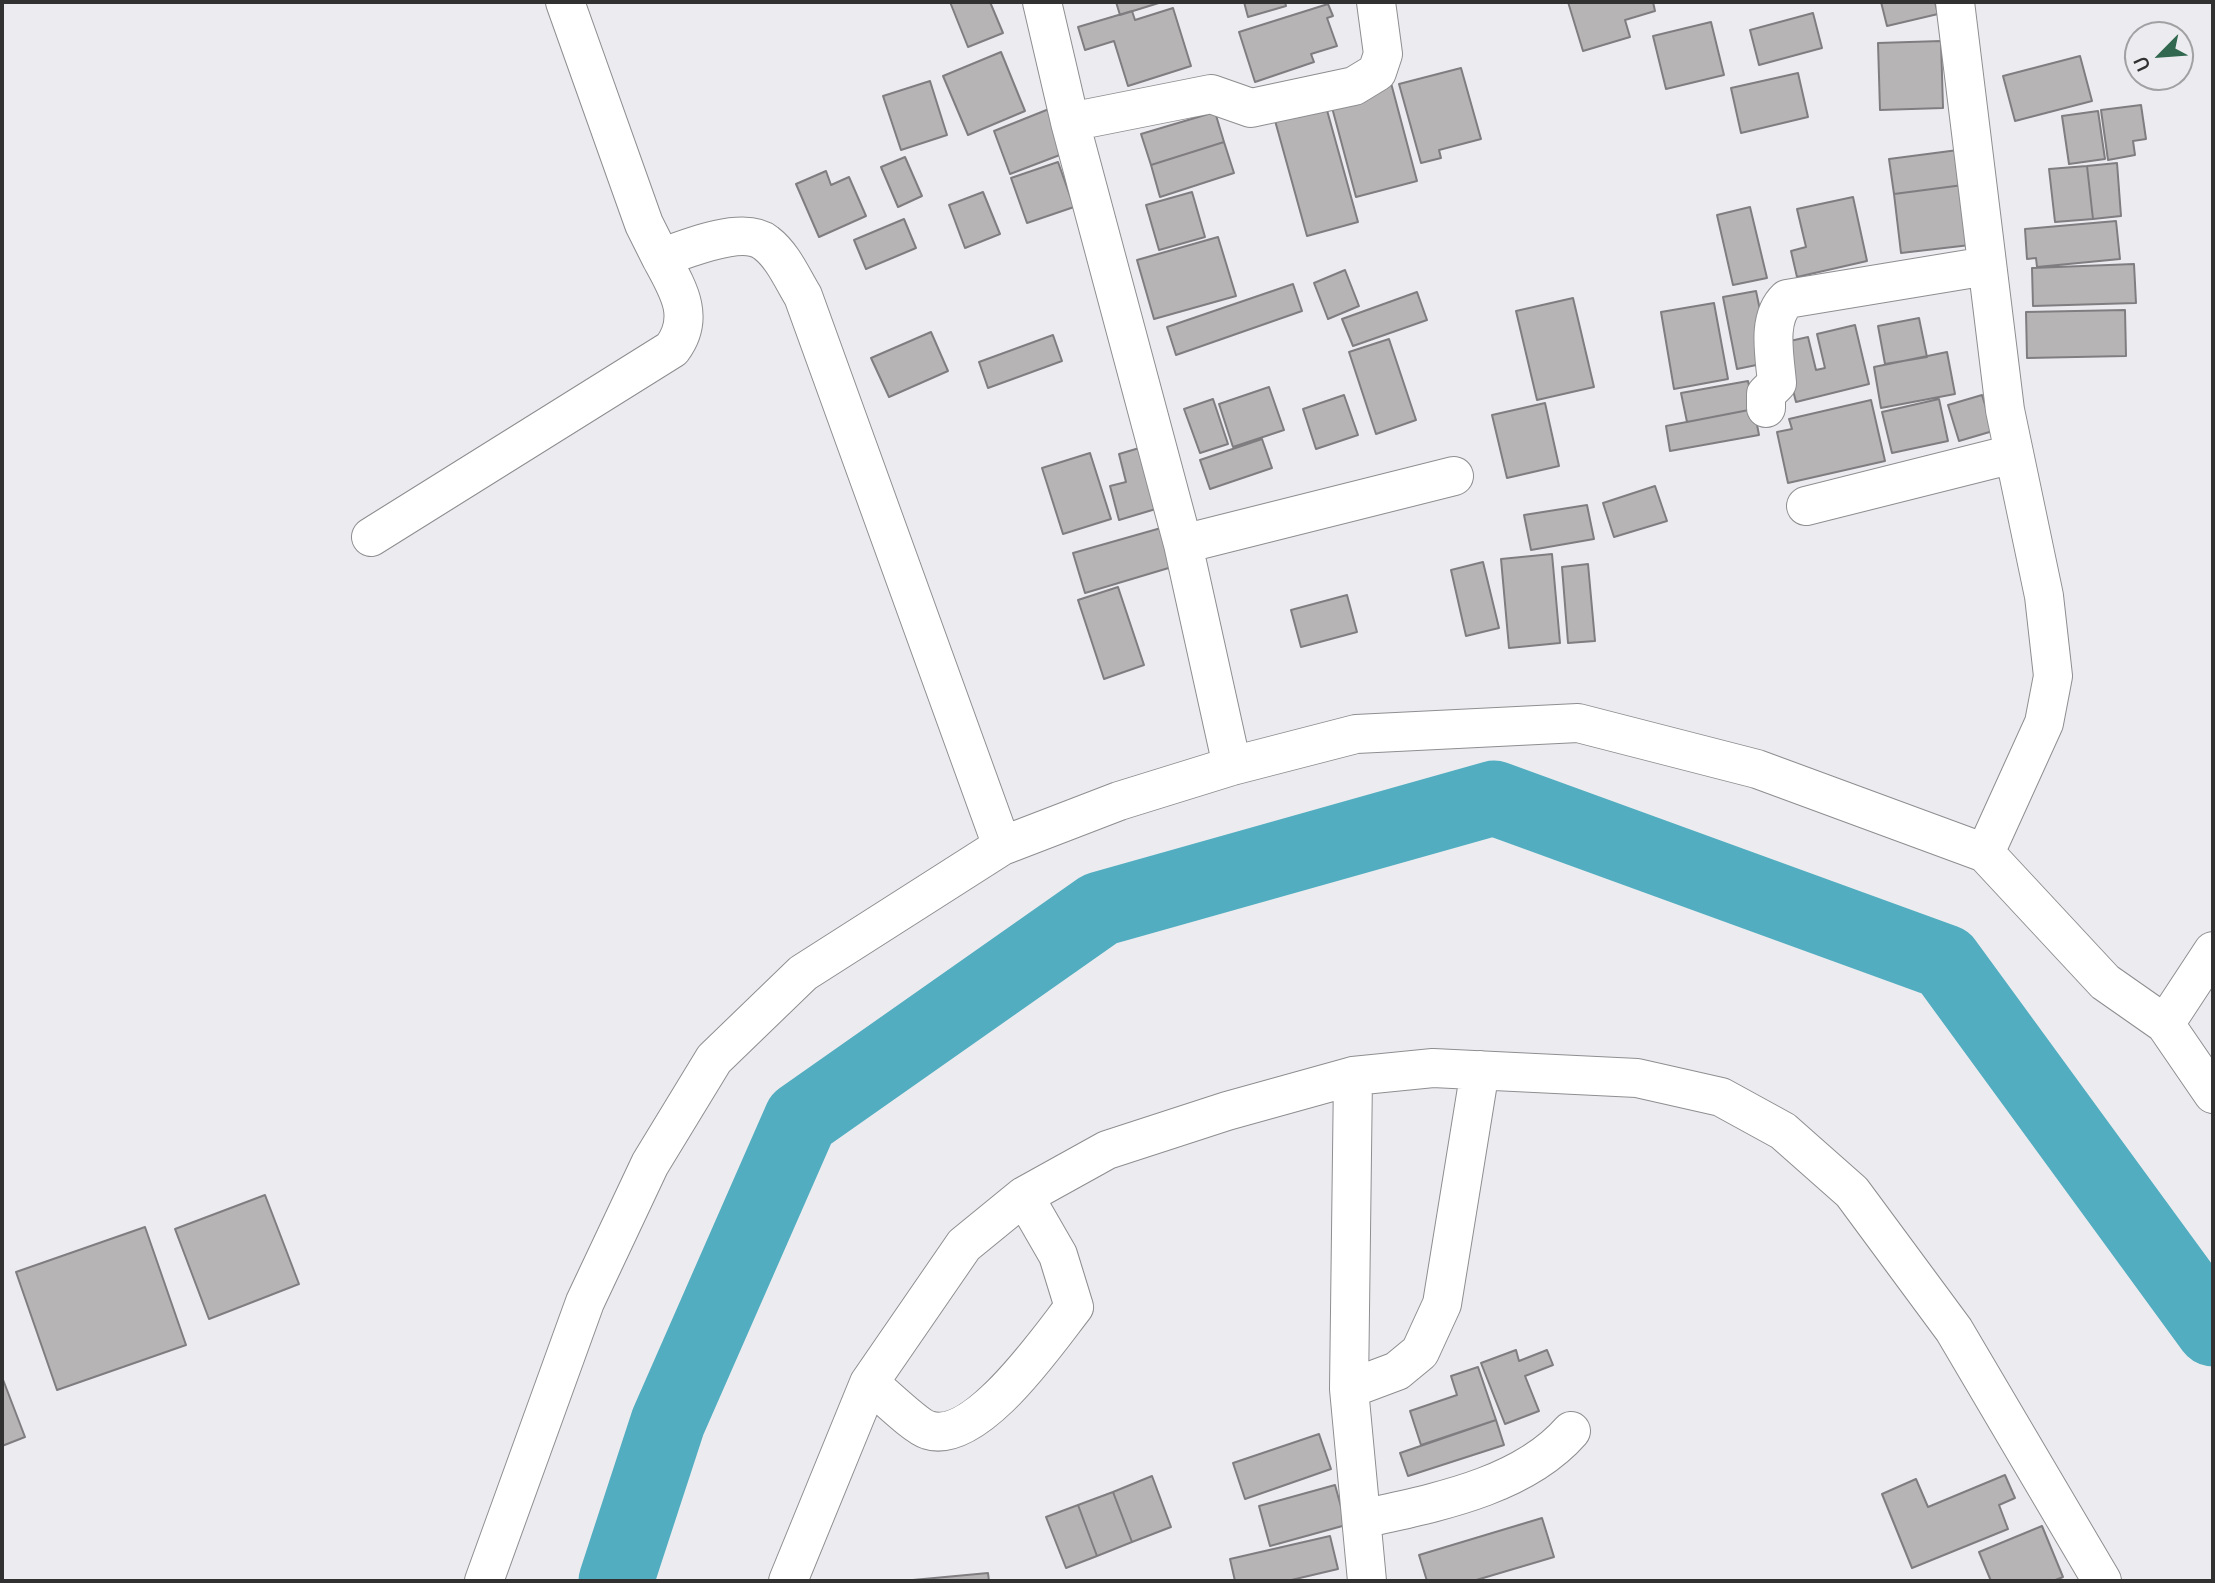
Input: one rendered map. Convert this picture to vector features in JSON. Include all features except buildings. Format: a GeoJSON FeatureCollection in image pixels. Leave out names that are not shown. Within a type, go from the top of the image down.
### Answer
{"type":"FeatureCollection","features":[{"type":"Feature","properties":{"kind":"street"},"geometry":{"type":"LineString","coordinates":[[371,537],[671,349],[682,335],[683,299],[644,224],[565,2]]}},
{"type":"Feature","properties":{"kind":"street"},"geometry":{"type":"LineString","coordinates":[[1041,2],[1070,122],[1183,544],[1232,766]]}},
{"type":"Feature","properties":{"kind":"street"},"geometry":{"type":"LineString","coordinates":[[1070,122],[1211,94],[1251,108],[1353,86],[1377,72],[1384,54],[1376,2]]}},
{"type":"Feature","properties":{"kind":"street"},"geometry":{"type":"LineString","coordinates":[[1955,2],[2013,454],[2044,596],[2053,676],[2044,723],[1985,853]]}},
{"type":"Feature","properties":{"kind":"street"},"geometry":{"type":"LineString","coordinates":[[661,258],[701,243],[738,237],[764,241],[784,263],[803,296],[1002,846]]}},
{"type":"Feature","properties":{"kind":"street"},"geometry":{"type":"LineString","coordinates":[[1766,408],[1766,394],[1777,383],[1774,325],[1778,308],[1787,299],[1987,266]]}},
{"type":"Feature","properties":{"kind":"street"},"geometry":{"type":"LineString","coordinates":[[1806,506],[2013,454]]}},
{"type":"Feature","properties":{"kind":"street"},"geometry":{"type":"LineString","coordinates":[[1183,544],[1454,476]]}},
{"type":"Feature","properties":{"kind":"street"},"geometry":{"type":"LineString","coordinates":[[484,1581],[585,1301],[650,1164],[714,1059],[803,973],[1002,846],[1119,802],[1232,766],[1356,734],[1578,723],[1758,769],[1985,853],[2105,982],[2165,1024],[2213,1094]]}},
{"type":"Feature","properties":{"kind":"street"},"geometry":{"type":"LineString","coordinates":[[2165,1024],[2213,951]]}},
{"type":"Feature","properties":{"kind":"street"},"geometry":{"type":"LineString","coordinates":[[788,1581],[869,1383],[964,1245],[1024,1196],[1107,1150],[1227,1111],[1353,1076],[1433,1068],[1637,1078],[1721,1097],[1783,1130],[1852,1192],[1954,1330],[2102,1581]]}},
{"type":"Feature","properties":{"kind":"street"},"geometry":{"type":"LineString","coordinates":[[1349,1389],[1397,1371],[1420,1352],[1442,1304],[1480,1070]]}},
{"type":"Feature","properties":{"kind":"street"},"geometry":{"type":"LineString","coordinates":[[1353,1076],[1349,1389],[1367,1581]]}},
{"type":"Feature","properties":{"kind":"street"},"geometry":{"type":"LineString","coordinates":[[869,1383],[927,1430],[954,1430],[1003,1396],[1074,1307],[1058,1255],[1024,1196]]}},
{"type":"Feature","properties":{"kind":"street"},"geometry":{"type":"LineString","coordinates":[[1362,1519],[1434,1503],[1486,1485],[1549,1453],[1571,1431]]}},
{"type":"Feature","properties":{"kind":"waterway"},"geometry":{"type":"LineString","coordinates":[[616,1581],[668,1422],[801,1119],[1100,909],[1494,798],[1945,962],[2213,1329]]}}]}
